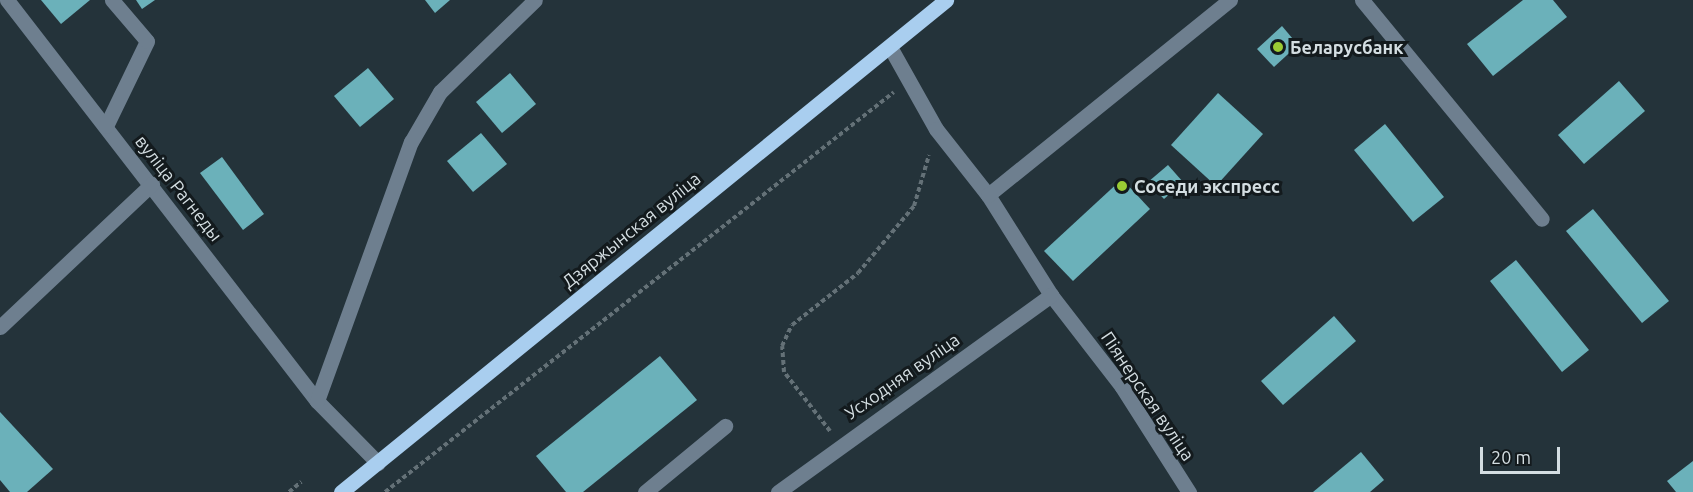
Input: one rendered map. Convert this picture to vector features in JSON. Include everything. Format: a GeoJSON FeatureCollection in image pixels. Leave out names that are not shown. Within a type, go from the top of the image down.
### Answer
{"type":"FeatureCollection","features":[{"type":"Feature","properties":{"kind":"main road","name":"Дзяржынская вуліца"},"geometry":{"type":"LineString","coordinates":[[341,492],[826,95],[890,47],[941,2]]}},
{"type":"Feature","properties":{"kind":"street","name":"вуліца Рагнеды"},"geometry":{"type":"LineString","coordinates":[[7,0],[152,184],[317,401],[378,463]]}},
{"type":"Feature","properties":{"kind":"street"},"geometry":{"type":"LineString","coordinates":[[106,126],[147,41],[112,0]]}},
{"type":"Feature","properties":{"kind":"street"},"geometry":{"type":"LineString","coordinates":[[317,401],[411,142],[440,92],[535,0]]}},
{"type":"Feature","properties":{"kind":"street"},"geometry":{"type":"LineString","coordinates":[[988,195],[1230,0]]}},
{"type":"Feature","properties":{"kind":"street"},"geometry":{"type":"LineString","coordinates":[[1362,0],[1542,219]]}},
{"type":"Feature","properties":{"kind":"street","name":"Піянерская вуліца"},"geometry":{"type":"LineString","coordinates":[[890,47],[936,129],[988,195],[1051,295],[1122,387],[1189,492]]}},
{"type":"Feature","properties":{"kind":"street"},"geometry":{"type":"LineString","coordinates":[[0,327],[152,184]]}},
{"type":"Feature","properties":{"kind":"street","name":"Усходняя вуліца"},"geometry":{"type":"LineString","coordinates":[[778,492],[816,461],[1051,295]]}},
{"type":"Feature","properties":{"kind":"street"},"geometry":{"type":"LineString","coordinates":[[645,492],[725,426]]}},
{"type":"Feature","properties":{"kind":"path"},"geometry":{"type":"LineString","coordinates":[[385,492],[910,80]]}},
{"type":"Feature","properties":{"kind":"path"},"geometry":{"type":"LineString","coordinates":[[816,461],[831,433],[784,372],[782,346],[792,325],[858,273],[914,206],[936,129]]}},
{"type":"Feature","properties":{"kind":"path"},"geometry":{"type":"LineString","coordinates":[[289,492],[301,482]]}},
{"type":"Feature","properties":{"kind":"building"},"geometry":{"type":"Polygon","coordinates":[[[41,0],[90,0],[61,24],[41,0]]]}},
{"type":"Feature","properties":{"kind":"building"},"geometry":{"type":"Polygon","coordinates":[[[136,0],[155,0],[142,9],[136,0]]]}},
{"type":"Feature","properties":{"kind":"building"},"geometry":{"type":"Polygon","coordinates":[[[425,0],[450,0],[435,13],[425,0]]]}},
{"type":"Feature","properties":{"kind":"building"},"geometry":{"type":"Polygon","coordinates":[[[1523,0],[1553,0],[1567,17],[1493,76],[1467,44],[1523,0]]]}},
{"type":"Feature","properties":{"kind":"building","name":"Беларусбанк"},"geometry":{"type":"Polygon","coordinates":[[[1282,26],[1298,45],[1274,67],[1257,49],[1282,26]]]}},
{"type":"Feature","properties":{"kind":"building"},"geometry":{"type":"Polygon","coordinates":[[[368,68],[394,99],[360,127],[334,96],[368,68]]]}},
{"type":"Feature","properties":{"kind":"building"},"geometry":{"type":"Polygon","coordinates":[[[510,73],[536,104],[502,133],[476,102],[510,73]]]}},
{"type":"Feature","properties":{"kind":"building"},"geometry":{"type":"Polygon","coordinates":[[[1619,81],[1645,111],[1584,164],[1558,135],[1619,81]]]}},
{"type":"Feature","properties":{"kind":"building"},"geometry":{"type":"Polygon","coordinates":[[[1218,93],[1263,134],[1216,186],[1171,145],[1218,93]]]}},
{"type":"Feature","properties":{"kind":"building"},"geometry":{"type":"Polygon","coordinates":[[[1385,124],[1444,197],[1413,222],[1354,150],[1385,124]]]}},
{"type":"Feature","properties":{"kind":"building"},"geometry":{"type":"Polygon","coordinates":[[[481,133],[507,164],[473,192],[447,161],[481,133]]]}},
{"type":"Feature","properties":{"kind":"building"},"geometry":{"type":"Polygon","coordinates":[[[222,157],[264,214],[243,230],[200,173],[222,157]]]}},
{"type":"Feature","properties":{"kind":"building"},"geometry":{"type":"Polygon","coordinates":[[[1168,165],[1183,182],[1164,199],[1148,182],[1168,165]]]}},
{"type":"Feature","properties":{"kind":"building"},"geometry":{"type":"Polygon","coordinates":[[[1122,179],[1150,209],[1073,281],[1044,251],[1122,179]]]}},
{"type":"Feature","properties":{"kind":"building"},"geometry":{"type":"Polygon","coordinates":[[[1593,209],[1669,301],[1642,323],[1566,231],[1593,209]]]}},
{"type":"Feature","properties":{"kind":"building"},"geometry":{"type":"Polygon","coordinates":[[[1516,260],[1589,350],[1562,372],[1490,281],[1516,260]]]}},
{"type":"Feature","properties":{"kind":"building"},"geometry":{"type":"Polygon","coordinates":[[[1334,316],[1356,341],[1283,405],[1261,381],[1334,316]]]}},
{"type":"Feature","properties":{"kind":"building"},"geometry":{"type":"Polygon","coordinates":[[[660,356],[697,400],[583,492],[566,492],[536,456],[660,356]]]}},
{"type":"Feature","properties":{"kind":"building"},"geometry":{"type":"Polygon","coordinates":[[[0,412],[53,469],[27,492],[10,492],[0,480],[0,412]]]}},
{"type":"Feature","properties":{"kind":"building"},"geometry":{"type":"Polygon","coordinates":[[[1361,452],[1384,480],[1370,492],[1313,492],[1361,452]]]}},
{"type":"Feature","properties":{"kind":"building"},"geometry":{"type":"Polygon","coordinates":[[[1693,461],[1693,492],[1676,492],[1667,481],[1693,461]]]}},
{"type":"Feature","properties":{"kind":"place","name":"Беларусбанк"},"geometry":{"type":"Point","coordinates":[1278,47]}},
{"type":"Feature","properties":{"kind":"place","name":"Соседи экспресс"},"geometry":{"type":"Point","coordinates":[1122,186]}}]}
